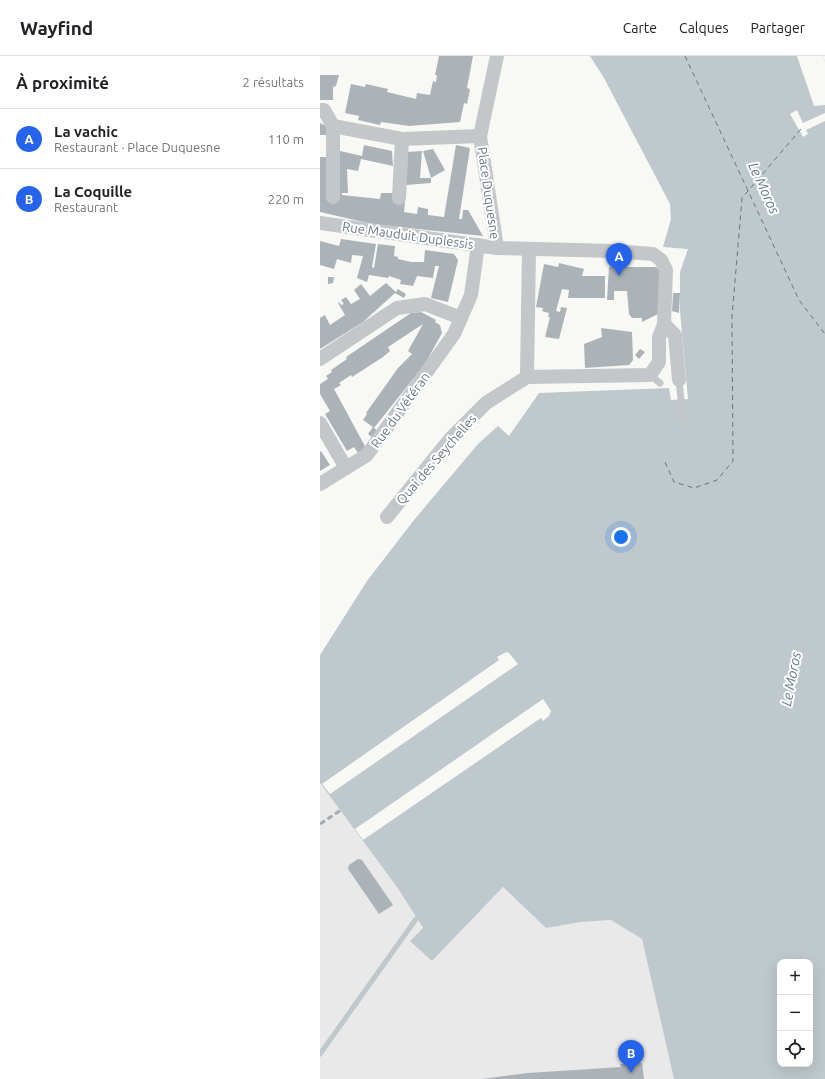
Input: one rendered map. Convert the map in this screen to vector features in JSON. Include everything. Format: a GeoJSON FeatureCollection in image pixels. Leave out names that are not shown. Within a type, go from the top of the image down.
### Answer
{"type":"FeatureCollection","features":[{"type":"Feature","properties":{"kind":"street","name":"Place Duquesne"},"geometry":{"type":"LineString","coordinates":[[497,56],[480,136],[497,248],[613,251],[653,254],[661,260],[666,270],[664,324]]}},
{"type":"Feature","properties":{"kind":"street"},"geometry":{"type":"LineString","coordinates":[[320,110],[324,110],[333,126],[333,197]]}},
{"type":"Feature","properties":{"kind":"street"},"geometry":{"type":"LineString","coordinates":[[333,126],[402,140],[480,136]]}},
{"type":"Feature","properties":{"kind":"street"},"geometry":{"type":"LineString","coordinates":[[399,198],[402,140]]}},
{"type":"Feature","properties":{"kind":"street","name":"Rue Mauduit Duplessis"},"geometry":{"type":"LineString","coordinates":[[320,223],[497,248]]}},
{"type":"Feature","properties":{"kind":"street","name":"Rue du Vétéran"},"geometry":{"type":"LineString","coordinates":[[320,484],[367,455],[454,334],[471,295],[478,245]]}},
{"type":"Feature","properties":{"kind":"street"},"geometry":{"type":"LineString","coordinates":[[529,249],[527,377],[655,379],[658,362],[659,336],[664,324],[675,335],[679,380]]}},
{"type":"Feature","properties":{"kind":"street"},"geometry":{"type":"LineString","coordinates":[[320,358],[397,308],[425,304],[461,318]]}},
{"type":"Feature","properties":{"kind":"street","name":"Quai des Seychelles"},"geometry":{"type":"LineString","coordinates":[[387,517],[451,438],[486,403],[527,377]]}},
{"type":"Feature","properties":{"kind":"street"},"geometry":{"type":"LineString","coordinates":[[320,424],[346,468]]}},
{"type":"Feature","properties":{"kind":"lane"},"geometry":{"type":"LineString","coordinates":[[679,380],[683,420]]}},
{"type":"Feature","properties":{"kind":"shaded area"},"geometry":{"type":"Polygon","coordinates":[[[320,783],[397,887],[423,929],[432,961],[503,887],[546,928],[581,922],[611,920],[642,939],[674,1079],[320,1079],[320,783]]]}},
{"type":"Feature","properties":{"kind":"water","name":"Le Moros"},"geometry":{"type":"Polygon","coordinates":[[[590,56],[823,56],[825,62],[825,1079],[674,1079],[642,939],[611,920],[581,922],[546,928],[503,887],[432,961],[410,941],[423,928],[397,887],[320,783],[320,655],[367,581],[414,520],[478,444],[498,426],[509,436],[539,393],[669,388],[671,400],[688,399],[680,311],[680,272],[688,249],[663,247],[671,219],[670,204],[604,78],[590,56]]]}},
{"type":"Feature","properties":{"kind":"pier"},"geometry":{"type":"Polygon","coordinates":[[[797,56],[823,56],[825,62],[825,105],[814,106],[797,56]]]}},
{"type":"Feature","properties":{"kind":"pier"},"geometry":{"type":"Polygon","coordinates":[[[797,110],[803,123],[825,113],[825,121],[806,130],[808,134],[803,137],[790,114],[797,110]]]}},
{"type":"Feature","properties":{"kind":"pier"},"geometry":{"type":"Polygon","coordinates":[[[506,652],[509,653],[518,664],[330,794],[322,784],[499,660],[497,657],[506,652]]]}},
{"type":"Feature","properties":{"kind":"pier"},"geometry":{"type":"Polygon","coordinates":[[[543,699],[551,711],[549,716],[543,721],[541,718],[363,840],[355,829],[543,699]]]}},
{"type":"Feature","properties":{"kind":"building"},"geometry":{"type":"Polygon","coordinates":[[[439,56],[473,56],[467,88],[470,89],[467,104],[464,103],[460,122],[409,126],[381,122],[380,125],[358,120],[359,116],[345,113],[351,84],[365,87],[366,84],[388,89],[387,92],[416,99],[417,93],[430,95],[433,81],[436,82],[437,75],[435,75],[439,56]]]}},
{"type":"Feature","properties":{"kind":"building"},"geometry":{"type":"Polygon","coordinates":[[[320,75],[339,75],[336,86],[333,87],[333,100],[320,100],[320,75]]]}},
{"type":"Feature","properties":{"kind":"building"},"geometry":{"type":"Polygon","coordinates":[[[320,123],[328,127],[328,135],[320,135],[320,123]]]}},
{"type":"Feature","properties":{"kind":"building"},"geometry":{"type":"Polygon","coordinates":[[[364,145],[392,151],[393,166],[361,159],[358,171],[347,169],[348,193],[342,193],[342,195],[380,199],[381,193],[393,193],[393,200],[405,202],[404,212],[417,214],[418,207],[428,209],[428,215],[444,217],[456,145],[470,148],[459,219],[462,219],[463,210],[468,210],[483,236],[372,224],[320,212],[320,157],[328,157],[340,151],[362,156],[364,145]]]}},
{"type":"Feature","properties":{"kind":"building"},"geometry":{"type":"Polygon","coordinates":[[[433,149],[445,170],[431,178],[423,151],[433,149]]]}},
{"type":"Feature","properties":{"kind":"building"},"geometry":{"type":"Polygon","coordinates":[[[422,151],[420,178],[431,178],[431,183],[406,185],[407,152],[422,151]]]}},
{"type":"Feature","properties":{"kind":"building"},"geometry":{"type":"Polygon","coordinates":[[[341,239],[376,244],[372,267],[374,268],[378,244],[395,246],[394,256],[398,257],[398,259],[411,262],[424,262],[425,250],[454,254],[458,260],[448,302],[431,298],[439,266],[435,266],[433,278],[417,276],[413,286],[400,284],[401,280],[389,276],[388,278],[369,275],[367,282],[357,278],[363,256],[352,255],[351,263],[337,259],[334,269],[320,265],[320,241],[339,246],[341,239]]]}},
{"type":"Feature","properties":{"kind":"building"},"geometry":{"type":"Polygon","coordinates":[[[559,263],[584,269],[582,276],[605,276],[605,298],[568,298],[569,290],[562,289],[556,311],[560,312],[561,307],[567,308],[559,339],[545,337],[550,317],[548,317],[549,313],[542,311],[543,308],[536,307],[544,264],[558,267],[559,263]]]}},
{"type":"Feature","properties":{"kind":"building"},"geometry":{"type":"Polygon","coordinates":[[[609,267],[656,267],[661,272],[660,313],[642,322],[642,318],[632,318],[629,314],[627,291],[614,291],[614,300],[607,300],[609,267]]]}},
{"type":"Feature","properties":{"kind":"building"},"geometry":{"type":"Polygon","coordinates":[[[328,277],[334,277],[333,283],[328,284],[328,277]]]}},
{"type":"Feature","properties":{"kind":"building"},"geometry":{"type":"Polygon","coordinates":[[[386,283],[396,292],[398,289],[406,294],[404,298],[395,293],[363,322],[320,349],[320,318],[325,315],[330,325],[345,315],[338,303],[339,302],[341,305],[344,304],[341,300],[346,297],[351,304],[360,299],[354,290],[361,284],[370,296],[386,283]]]}},
{"type":"Feature","properties":{"kind":"building"},"geometry":{"type":"Polygon","coordinates":[[[673,293],[680,293],[679,313],[672,311],[673,293]]]}},
{"type":"Feature","properties":{"kind":"building"},"geometry":{"type":"Polygon","coordinates":[[[421,312],[436,320],[435,322],[440,325],[442,333],[425,364],[374,428],[379,432],[374,439],[368,434],[373,427],[363,420],[367,414],[366,413],[398,368],[412,354],[408,351],[423,324],[388,347],[390,351],[383,357],[352,377],[351,375],[339,383],[341,385],[334,389],[366,448],[358,453],[354,447],[347,451],[325,414],[330,411],[320,394],[320,384],[328,379],[326,376],[332,372],[331,370],[347,359],[346,357],[411,313],[421,312]]]}},
{"type":"Feature","properties":{"kind":"building"},"geometry":{"type":"Polygon","coordinates":[[[601,328],[632,332],[633,360],[629,365],[585,368],[584,344],[602,337],[601,328]]]}},
{"type":"Feature","properties":{"kind":"building"},"geometry":{"type":"Polygon","coordinates":[[[640,349],[645,352],[639,359],[635,355],[640,349]]]}},
{"type":"Feature","properties":{"kind":"building"},"geometry":{"type":"Polygon","coordinates":[[[321,451],[330,465],[320,471],[320,452],[321,451]]]}},
{"type":"Feature","properties":{"kind":"building"},"geometry":{"type":"Polygon","coordinates":[[[358,859],[362,860],[393,905],[379,914],[348,869],[349,865],[358,859]]]}},
{"type":"Feature","properties":{"kind":"building"},"geometry":{"type":"Polygon","coordinates":[[[642,1063],[644,1079],[482,1079],[528,1073],[621,1067],[620,1064],[642,1063]]]}},
{"type":"Feature","properties":{"kind":"waterway"},"geometry":{"type":"LineString","coordinates":[[320,1054],[416,919]]}},
{"type":"Feature","properties":{"kind":"ferry route"},"geometry":{"type":"LineString","coordinates":[[685,56],[799,300],[825,334]]}},
{"type":"Feature","properties":{"kind":"ferry route"},"geometry":{"type":"LineString","coordinates":[[665,462],[674,482],[694,488],[717,480],[733,461],[732,317],[742,198],[801,129]]}},
{"type":"Feature","properties":{"kind":"railway"},"geometry":{"type":"LineString","coordinates":[[320,824],[341,810]]}},
{"type":"Feature","properties":{"kind":"place","name":"La vachic"},"geometry":{"type":"Point","coordinates":[619,276]}},
{"type":"Feature","properties":{"kind":"place","name":"La Coquille"},"geometry":{"type":"Point","coordinates":[631,1073]}}]}
